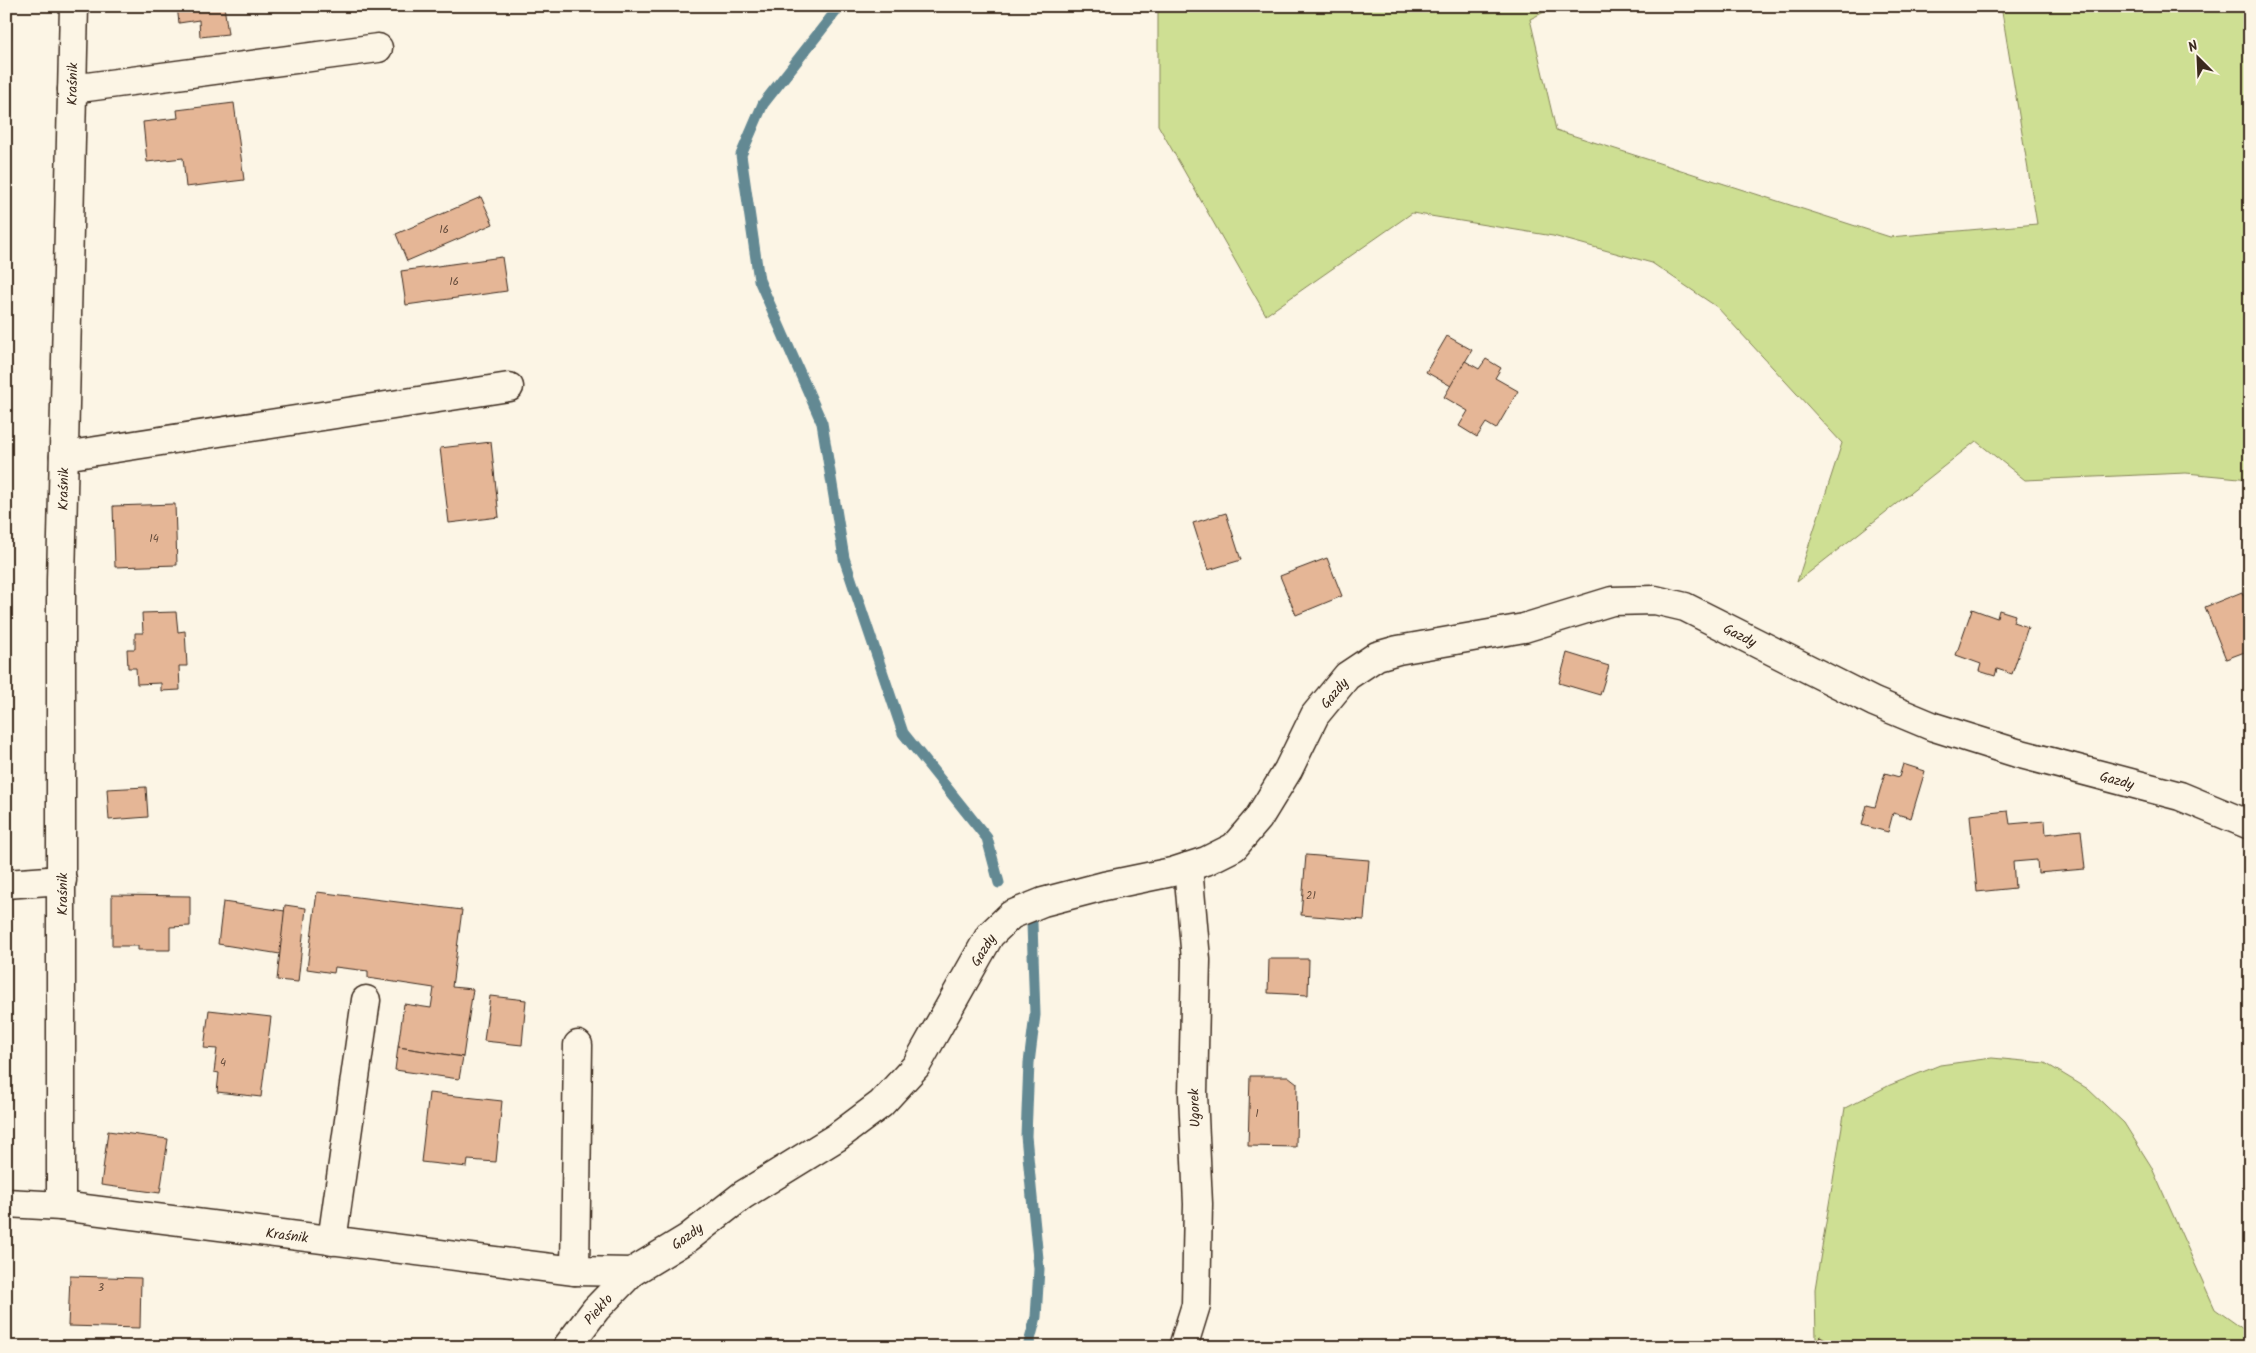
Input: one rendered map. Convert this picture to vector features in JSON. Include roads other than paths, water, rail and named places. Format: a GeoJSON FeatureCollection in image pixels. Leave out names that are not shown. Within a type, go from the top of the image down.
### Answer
{"type":"FeatureCollection","features":[{"type":"Feature","properties":{"kind":"street","name":"Kraśnik"},"geometry":{"type":"LineString","coordinates":[[74,6],[61,581],[61,1206],[575,1271],[632,1272]]}},
{"type":"Feature","properties":{"kind":"street"},"geometry":{"type":"LineString","coordinates":[[72,89],[378,48]]}},
{"type":"Feature","properties":{"kind":"street"},"geometry":{"type":"LineString","coordinates":[[64,456],[509,387]]}},
{"type":"Feature","properties":{"kind":"street","name":"Gazdy"},"geometry":{"type":"LineString","coordinates":[[632,1272],[688,1238],[743,1195],[837,1137],[881,1104],[916,1066],[990,935],[1011,915],[1052,900],[1188,867],[1234,847],[1258,819],[1283,778],[1315,715],[1346,676],[1377,656],[1398,650],[1524,628],[1612,601],[1655,600],[1685,607],[1874,702],[1934,727],[2017,753],[2180,796],[2250,825]]}},
{"type":"Feature","properties":{"kind":"street","name":"Ugorek"},"geometry":{"type":"LineString","coordinates":[[1183,1347],[1196,1305],[1198,1204],[1193,1094],[1196,960],[1188,867]]}},
{"type":"Feature","properties":{"kind":"street"},"geometry":{"type":"LineString","coordinates":[[6,884],[62,880]]}},
{"type":"Feature","properties":{"kind":"street"},"geometry":{"type":"LineString","coordinates":[[332,1241],[366,1000]]}},
{"type":"Feature","properties":{"kind":"street"},"geometry":{"type":"LineString","coordinates":[[575,1271],[578,1045]]}},
{"type":"Feature","properties":{"kind":"street"},"geometry":{"type":"LineString","coordinates":[[6,1203],[61,1206]]}},
{"type":"Feature","properties":{"kind":"street","name":"Piekło"},"geometry":{"type":"LineString","coordinates":[[567,1347],[596,1309],[632,1272]]}},
{"type":"Feature","properties":{"kind":"waterway"},"geometry":{"type":"LineString","coordinates":[[840,6],[763,104],[741,155],[759,280],[822,423],[844,558],[903,733],[987,838],[999,883]]}},
{"type":"Feature","properties":{"kind":"waterway"},"geometry":{"type":"LineString","coordinates":[[1028,1347],[1036,1317],[1039,1269],[1026,1136],[1029,1063],[1035,1015],[1032,923]]}}]}
